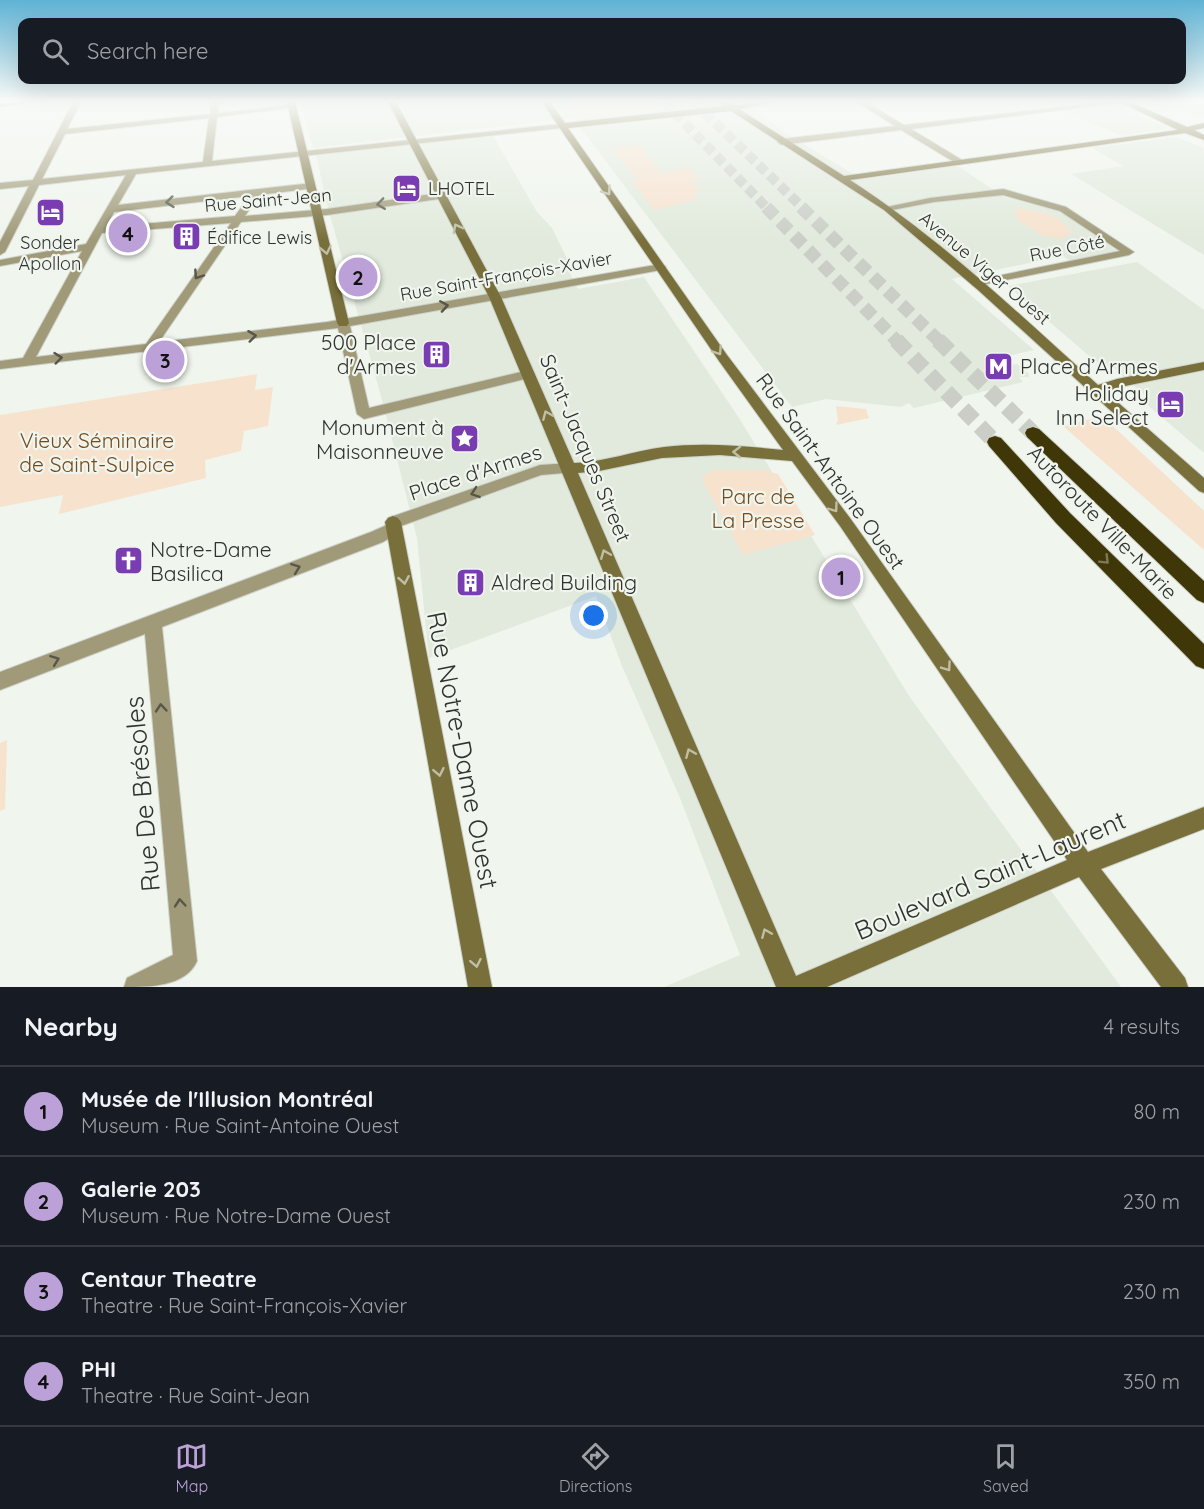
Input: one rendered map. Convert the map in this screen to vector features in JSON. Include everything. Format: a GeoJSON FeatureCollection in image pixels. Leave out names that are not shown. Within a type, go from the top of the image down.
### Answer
{"type":"FeatureCollection","features":[{"type":"Feature","properties":{"kind":"highway","name":"Autoroute Ville-Marie"},"geometry":{"type":"LineString","coordinates":[[1033,433],[1204,594]]}},
{"type":"Feature","properties":{"kind":"highway","name":"Autoroute Ville-Marie"},"geometry":{"type":"LineString","coordinates":[[994,442],[1064,518],[1204,659]]}},
{"type":"Feature","properties":{"kind":"highway"},"geometry":{"type":"LineString","coordinates":[[1173,564],[1204,588]]}},
{"type":"Feature","properties":{"kind":"street"},"geometry":{"type":"LineString","coordinates":[[0,252],[54,148]]}},
{"type":"Feature","properties":{"kind":"street"},"geometry":{"type":"LineString","coordinates":[[207,163],[209,148]]}},
{"type":"Feature","properties":{"kind":"street"},"geometry":{"type":"LineString","coordinates":[[302,148],[364,414],[529,374]]}},
{"type":"Feature","properties":{"kind":"street"},"geometry":{"type":"LineString","coordinates":[[0,186],[342,148]]}},
{"type":"Feature","properties":{"kind":"street","name":"Saint-Jacques Street"},"geometry":{"type":"LineString","coordinates":[[415,148],[439,196],[495,297],[571,468],[619,589],[788,987]]}},
{"type":"Feature","properties":{"kind":"street","name":"Rue Saint-Antoine Ouest"},"geometry":{"type":"LineString","coordinates":[[577,148],[1083,864],[1176,987]]}},
{"type":"Feature","properties":{"kind":"street","name":"Avenue Viger Ouest"},"geometry":{"type":"LineString","coordinates":[[791,148],[887,208],[976,282],[1204,487]]}},
{"type":"Feature","properties":{"kind":"street"},"geometry":{"type":"LineString","coordinates":[[936,148],[959,162]]}},
{"type":"Feature","properties":{"kind":"street"},"geometry":{"type":"LineString","coordinates":[[844,180],[861,175],[1055,148]]}},
{"type":"Feature","properties":{"kind":"street"},"geometry":{"type":"LineString","coordinates":[[28,362],[133,171]]}},
{"type":"Feature","properties":{"kind":"street"},"geometry":{"type":"LineString","coordinates":[[112,209],[312,186]]}},
{"type":"Feature","properties":{"kind":"street","name":"Rue Côté"},"geometry":{"type":"LineString","coordinates":[[887,208],[1003,192],[1063,208],[1129,252],[976,282]]}},
{"type":"Feature","properties":{"kind":"street"},"geometry":{"type":"LineString","coordinates":[[149,348],[256,193]]}},
{"type":"Feature","properties":{"kind":"street","name":"Rue Saint-Jean"},"geometry":{"type":"LineString","coordinates":[[100,230],[317,212],[439,196]]}},
{"type":"Feature","properties":{"kind":"street"},"geometry":{"type":"LineString","coordinates":[[0,263],[90,246]]}},
{"type":"Feature","properties":{"kind":"street","name":"Rue Saint-François-Xavier"},"geometry":{"type":"LineString","coordinates":[[0,365],[343,323],[661,267]]}},
{"type":"Feature","properties":{"kind":"street"},"geometry":{"type":"LineString","coordinates":[[1098,390],[1118,383],[1204,366]]}},
{"type":"Feature","properties":{"kind":"street"},"geometry":{"type":"LineString","coordinates":[[571,468],[604,467],[674,451],[768,452],[795,456]]}},
{"type":"Feature","properties":{"kind":"street","name":"Place d'Armes"},"geometry":{"type":"LineString","coordinates":[[0,681],[377,537],[394,525],[540,470],[571,468]]}},
{"type":"Feature","properties":{"kind":"street","name":"Rue Notre-Dame Ouest"},"geometry":{"type":"LineString","coordinates":[[394,525],[480,987]]}},
{"type":"Feature","properties":{"kind":"street","name":"Rue De Brésoles"},"geometry":{"type":"LineString","coordinates":[[136,987],[185,961],[153,623]]}},
{"type":"Feature","properties":{"kind":"street","name":"Boulevard Saint-Laurent"},"geometry":{"type":"LineString","coordinates":[[799,987],[1083,864],[1204,819]]}},
{"type":"Feature","properties":{"kind":"shaded area"},"geometry":{"type":"Polygon","coordinates":[[[381,148],[500,148],[537,212],[552,228],[571,267],[567,268],[578,289],[644,277],[739,418],[909,696],[1121,987],[664,987],[740,955],[680,798],[622,666],[596,596],[429,658],[417,538],[381,396],[328,208],[316,155],[381,148]]]}},
{"type":"Feature","properties":{"kind":"shaded area"},"geometry":{"type":"Polygon","coordinates":[[[596,148],[810,148],[850,172],[867,179],[958,166],[1004,197],[1062,212],[1117,251],[1070,261],[1063,256],[952,279],[1034,350],[999,358],[1007,366],[1017,364],[1029,374],[1029,377],[1019,377],[1023,382],[914,408],[909,403],[901,407],[826,399],[792,407],[596,148]]]}},
{"type":"Feature","properties":{"kind":"shaded area"},"geometry":{"type":"Polygon","coordinates":[[[1092,148],[1204,148],[1204,255],[1071,174],[1123,166],[1092,148]]]}},
{"type":"Feature","properties":{"kind":"shaded area"},"geometry":{"type":"Polygon","coordinates":[[[1137,262],[1204,310],[1204,453],[1145,403],[1150,400],[1114,368],[1102,367],[1008,286],[1137,262]]]}},
{"type":"Feature","properties":{"kind":"green space"},"geometry":{"type":"Polygon","coordinates":[[[642,148],[662,173],[689,168],[699,179],[691,181],[700,191],[693,192],[699,199],[654,210],[631,180],[638,178],[611,149],[642,148]]]}},
{"type":"Feature","properties":{"kind":"green space"},"geometry":{"type":"Polygon","coordinates":[[[1016,209],[1031,210],[1055,217],[1071,232],[1063,238],[1043,236],[1014,216],[1016,209]]]}},
{"type":"Feature","properties":{"kind":"green space","name":"Vieux Séminaire de Saint-Sulpice"},"geometry":{"type":"Polygon","coordinates":[[[257,374],[255,390],[273,387],[268,426],[244,431],[241,451],[205,460],[206,478],[59,514],[63,495],[0,507],[0,415],[257,374]]]}},
{"type":"Feature","properties":{"kind":"green space"},"geometry":{"type":"Polygon","coordinates":[[[836,406],[866,409],[869,418],[836,425],[838,420],[836,406]]]}},
{"type":"Feature","properties":{"kind":"green space"},"geometry":{"type":"Polygon","coordinates":[[[1102,416],[1204,511],[1204,550],[1063,426],[1102,416]]]}},
{"type":"Feature","properties":{"kind":"green space","name":"Parc de La Presse"},"geometry":{"type":"Polygon","coordinates":[[[762,470],[778,474],[815,535],[743,555],[702,479],[708,472],[762,470]]]}},
{"type":"Feature","properties":{"kind":"green space"},"geometry":{"type":"Polygon","coordinates":[[[7,740],[5,809],[0,811],[0,743],[7,740]]]}},
{"type":"Feature","properties":{"kind":"water"},"geometry":{"type":"Polygon","coordinates":[[[470,429],[475,432],[478,441],[458,447],[453,435],[470,429]]]}},
{"type":"Feature","properties":{"kind":"tunnel"},"geometry":{"type":"LineString","coordinates":[[709,148],[767,208]]}},
{"type":"Feature","properties":{"kind":"tunnel"},"geometry":{"type":"LineString","coordinates":[[741,148],[803,208]]}},
{"type":"Feature","properties":{"kind":"tunnel"},"geometry":{"type":"LineString","coordinates":[[766,207],[897,341]]}},
{"type":"Feature","properties":{"kind":"tunnel"},"geometry":{"type":"LineString","coordinates":[[801,207],[939,341]]}},
{"type":"Feature","properties":{"kind":"tunnel"},"geometry":{"type":"LineString","coordinates":[[896,340],[995,442]]}},
{"type":"Feature","properties":{"kind":"tunnel"},"geometry":{"type":"LineString","coordinates":[[938,340],[1033,433]]}},
{"type":"Feature","properties":{"kind":"place","name":"LHOTEL"},"geometry":{"type":"Point","coordinates":[407,188]}},
{"type":"Feature","properties":{"kind":"place","name":"Sonder Apollon"},"geometry":{"type":"Point","coordinates":[50,213]}},
{"type":"Feature","properties":{"kind":"place","name":"PHI"},"geometry":{"type":"Point","coordinates":[128,233]}},
{"type":"Feature","properties":{"kind":"place","name":"Édifice Lewis"},"geometry":{"type":"Point","coordinates":[186,237]}},
{"type":"Feature","properties":{"kind":"place","name":"Galerie 203"},"geometry":{"type":"Point","coordinates":[358,277]}},
{"type":"Feature","properties":{"kind":"place","name":"500 Place d'Armes"},"geometry":{"type":"Point","coordinates":[437,354]}},
{"type":"Feature","properties":{"kind":"place","name":"Centaur Theatre"},"geometry":{"type":"Point","coordinates":[165,360]}},
{"type":"Feature","properties":{"kind":"place","name":"Place d’Armes"},"geometry":{"type":"Point","coordinates":[999,366]}},
{"type":"Feature","properties":{"kind":"place","name":"Holiday Inn Select"},"geometry":{"type":"Point","coordinates":[1170,405]}},
{"type":"Feature","properties":{"kind":"place","name":"Monument à Maisonneuve"},"geometry":{"type":"Point","coordinates":[465,439]}},
{"type":"Feature","properties":{"kind":"place","name":"Notre-Dame Basilica"},"geometry":{"type":"Point","coordinates":[129,561]}},
{"type":"Feature","properties":{"kind":"place","name":"Musée de l'Illusion Montréal"},"geometry":{"type":"Point","coordinates":[841,577]}},
{"type":"Feature","properties":{"kind":"place","name":"Aldred Building"},"geometry":{"type":"Point","coordinates":[470,582]}}]}
